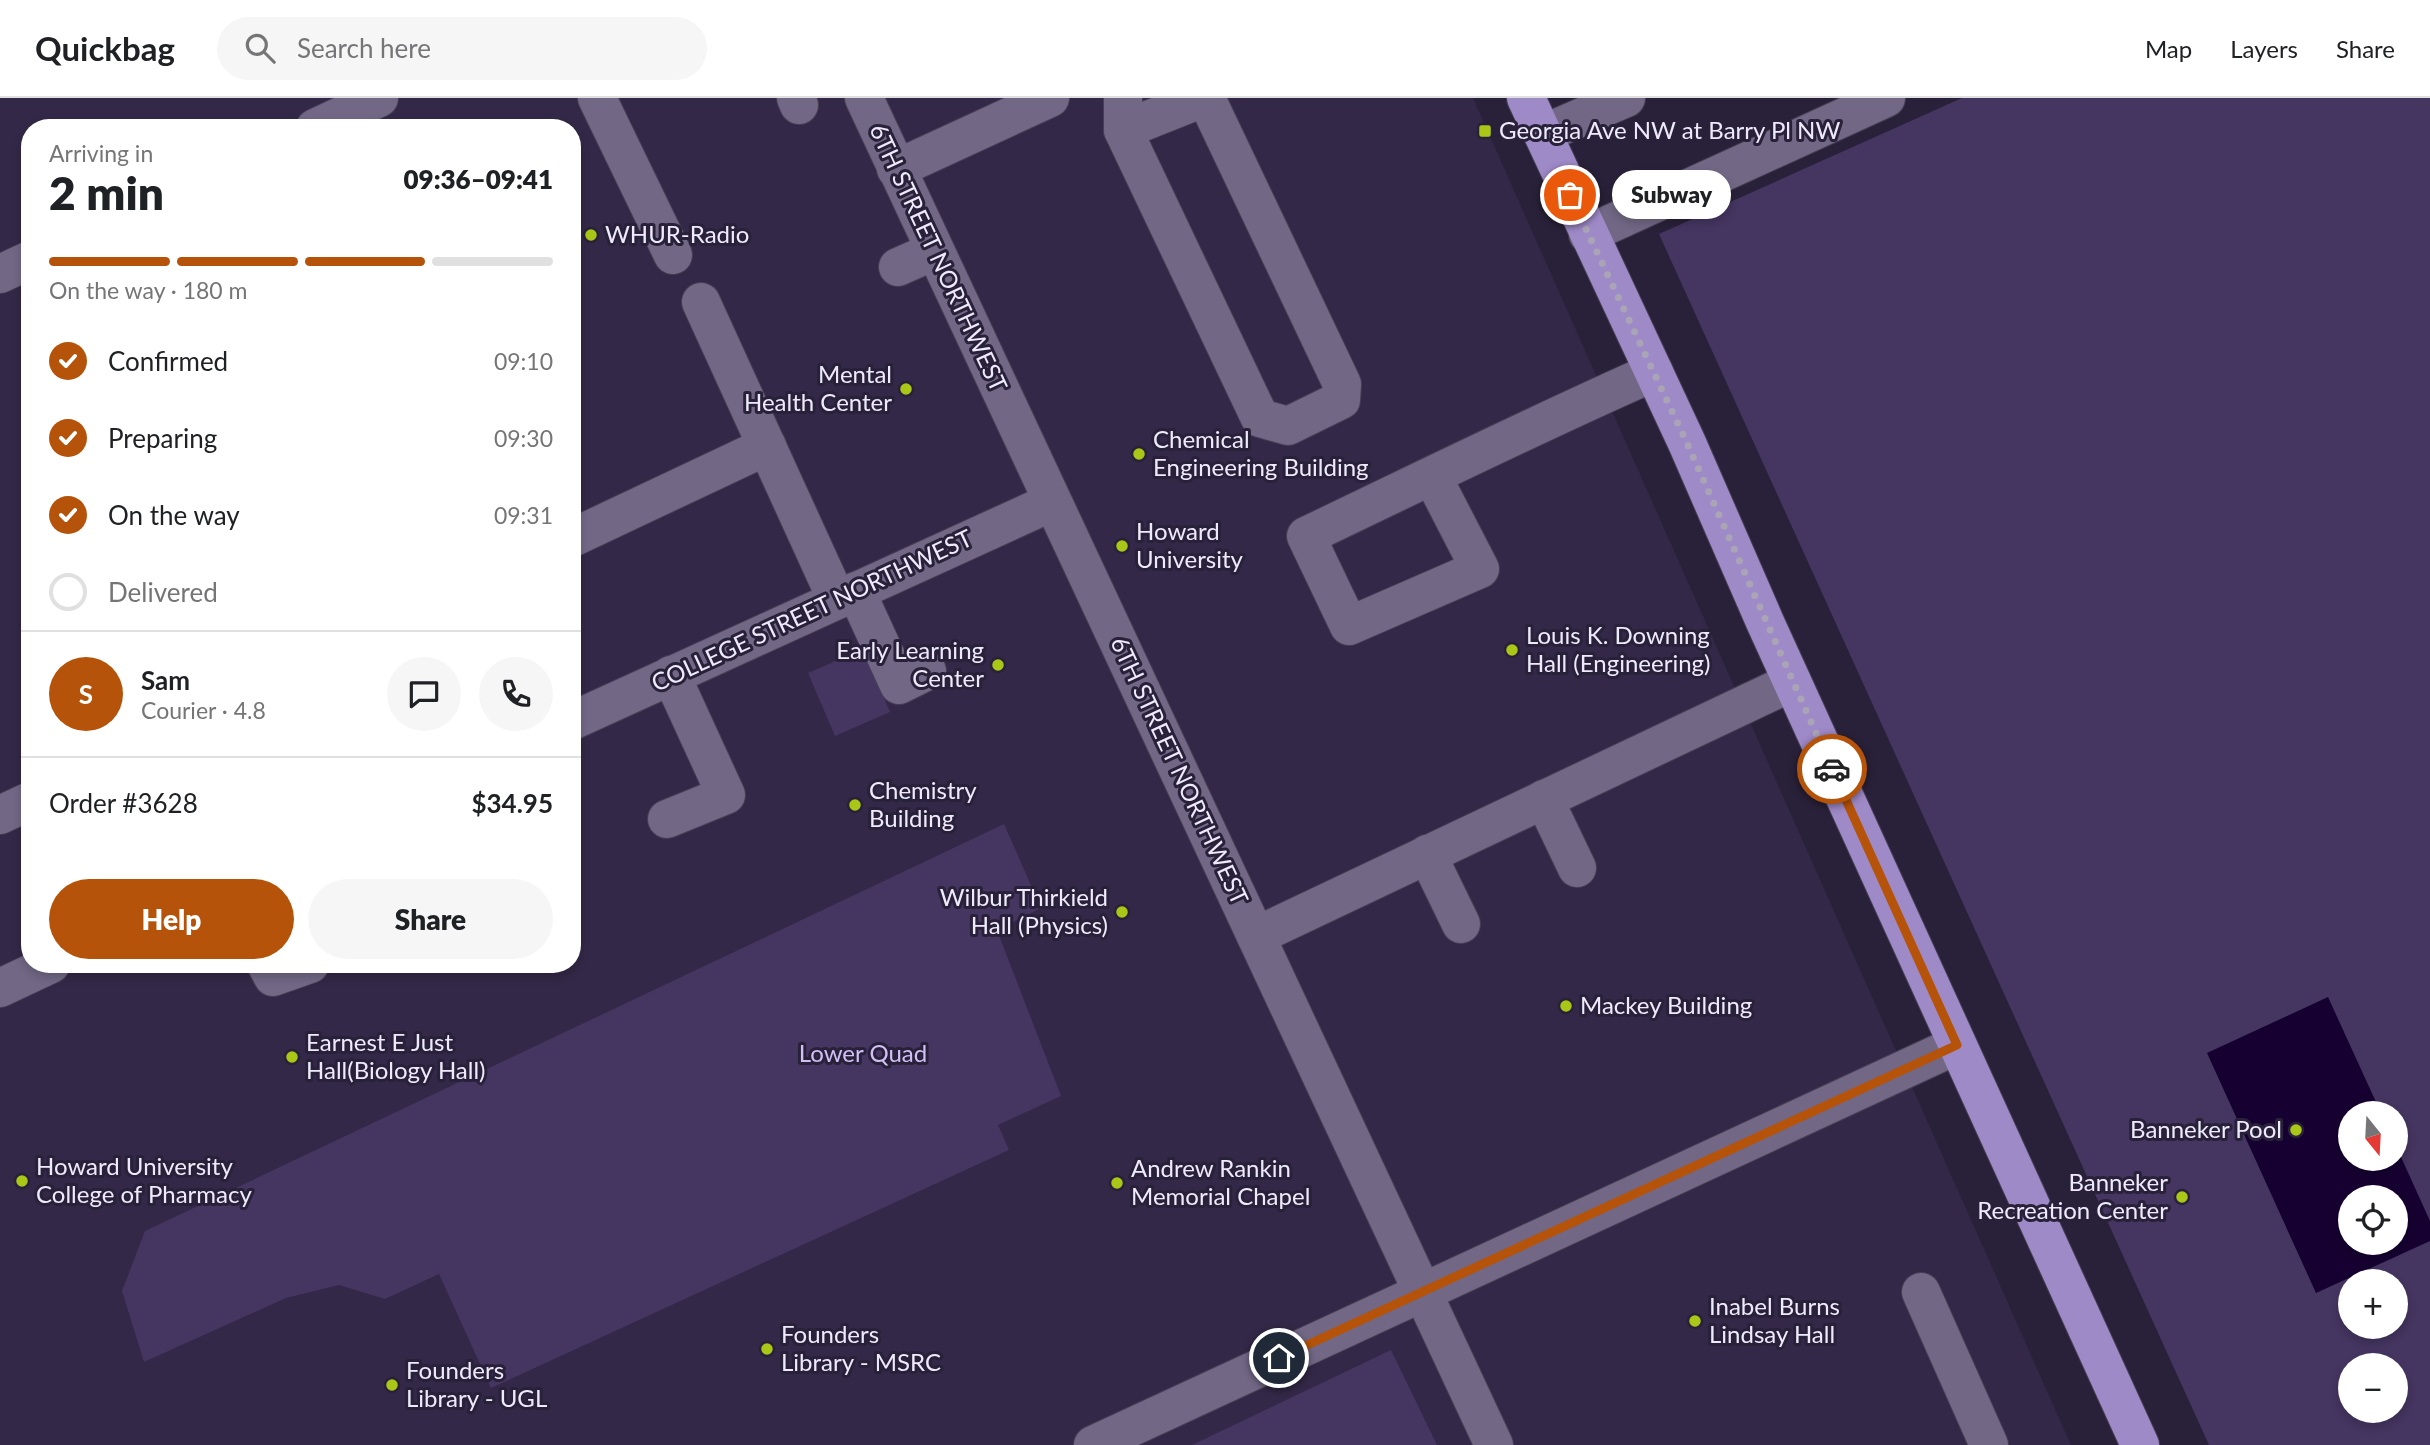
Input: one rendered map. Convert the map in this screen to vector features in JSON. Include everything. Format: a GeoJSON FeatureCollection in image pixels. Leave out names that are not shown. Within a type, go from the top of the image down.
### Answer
{"type":"FeatureCollection","features":[{"type":"Feature","properties":{"kind":"highway"},"geometry":{"type":"LineString","coordinates":[[1526,98],[1654,372],[1792,682],[2140,1445]]}},
{"type":"Feature","properties":{"kind":"street"},"geometry":{"type":"LineString","coordinates":[[334,119],[379,98]]}},
{"type":"Feature","properties":{"kind":"street"},"geometry":{"type":"LineString","coordinates":[[597,98],[673,255]]}},
{"type":"Feature","properties":{"kind":"street","name":"6TH STREET NORTHWEST"},"geometry":{"type":"LineString","coordinates":[[864,98],[1494,1445]]}},
{"type":"Feature","properties":{"kind":"street"},"geometry":{"type":"LineString","coordinates":[[896,169],[1050,98]]}},
{"type":"Feature","properties":{"kind":"street"},"geometry":{"type":"LineString","coordinates":[[1205,98],[1342,384],[1341,400],[1288,426],[1260,418],[1123,114],[1205,98]]}},
{"type":"Feature","properties":{"kind":"street"},"geometry":{"type":"LineString","coordinates":[[1543,134],[1626,98]]}},
{"type":"Feature","properties":{"kind":"street"},"geometry":{"type":"LineString","coordinates":[[1588,234],[1886,98]]}},
{"type":"Feature","properties":{"kind":"street"},"geometry":{"type":"LineString","coordinates":[[898,267],[934,251]]}},
{"type":"Feature","properties":{"kind":"street"},"geometry":{"type":"LineString","coordinates":[[0,274],[21,264]]}},
{"type":"Feature","properties":{"kind":"street"},"geometry":{"type":"LineString","coordinates":[[701,302],[767,446],[899,685],[927,671]]}},
{"type":"Feature","properties":{"kind":"street"},"geometry":{"type":"LineString","coordinates":[[1432,476],[1480,569],[1349,625],[1306,536],[1432,476],[1654,372]]}},
{"type":"Feature","properties":{"kind":"street"},"geometry":{"type":"LineString","coordinates":[[581,533],[767,446]]}},
{"type":"Feature","properties":{"kind":"street","name":"COLLEGE STREET NORTHWEST"},"geometry":{"type":"LineString","coordinates":[[581,717],[1052,502]]}},
{"type":"Feature","properties":{"kind":"street"},"geometry":{"type":"LineString","coordinates":[[667,819],[726,795],[671,676]]}},
{"type":"Feature","properties":{"kind":"street"},"geometry":{"type":"LineString","coordinates":[[1256,936],[1792,682]]}},
{"type":"Feature","properties":{"kind":"street"},"geometry":{"type":"LineString","coordinates":[[1544,799],[1577,868]]}},
{"type":"Feature","properties":{"kind":"street"},"geometry":{"type":"LineString","coordinates":[[0,815],[21,804]]}},
{"type":"Feature","properties":{"kind":"street"},"geometry":{"type":"LineString","coordinates":[[1427,854],[1461,924]]}},
{"type":"Feature","properties":{"kind":"street"},"geometry":{"type":"LineString","coordinates":[[0,988],[32,973]]}},
{"type":"Feature","properties":{"kind":"street"},"geometry":{"type":"LineString","coordinates":[[1093,1445],[1422,1290],[1957,1045]]}},
{"type":"Feature","properties":{"kind":"street"},"geometry":{"type":"LineString","coordinates":[[1921,1292],[1989,1445]]}},
{"type":"Feature","properties":{"kind":"shaded area","name":"Howard University"},"geometry":{"type":"Polygon","coordinates":[[[0,98],[1473,98],[2071,1445],[0,1445],[0,98]]]}},
{"type":"Feature","properties":{"kind":"shaded area","name":"Banneker Pool"},"geometry":{"type":"Polygon","coordinates":[[[2328,997],[2376,1101],[2338,1101],[2338,1171],[2407,1171],[2430,1221],[2430,1241],[2408,1251],[2408,1185],[2338,1185],[2338,1255],[2399,1255],[2369,1269],[2338,1269],[2338,1283],[2316,1293],[2207,1053],[2328,997]]]}},
{"type":"Feature","properties":{"kind":"green space","name":"Banneker Recreation Center"},"geometry":{"type":"Polygon","coordinates":[[[1962,98],[2430,98],[2430,1445],[2209,1445],[1659,234],[1962,98]]]}},
{"type":"Feature","properties":{"kind":"green space"},"geometry":{"type":"Polygon","coordinates":[[[863,649],[890,712],[835,736],[808,673],[863,649]]]}},
{"type":"Feature","properties":{"kind":"green space","name":"Lower Quad"},"geometry":{"type":"Polygon","coordinates":[[[1004,824],[1041,908],[997,930],[1061,1096],[998,1125],[1009,1150],[491,1388],[439,1274],[385,1299],[339,1285],[286,1298],[144,1362],[122,1291],[145,1231],[1004,824]]]}},
{"type":"Feature","properties":{"kind":"green space"},"geometry":{"type":"Polygon","coordinates":[[[1391,1350],[1437,1445],[1192,1445],[1391,1350]]]}},
{"type":"Feature","properties":{"kind":"way so far"},"geometry":{"type":"LineString","coordinates":[[1570,195],[1687,443],[1832,769]]}},
{"type":"Feature","properties":{"kind":"place","name":"Georgia Ave NW at Barry Pl NW"},"geometry":{"type":"Point","coordinates":[1485,131]}},
{"type":"Feature","properties":{"kind":"place","name":"Subway"},"geometry":{"type":"Point","coordinates":[1570,195]}},
{"type":"Feature","properties":{"kind":"place","name":"WHUR-Radio"},"geometry":{"type":"Point","coordinates":[591,235]}},
{"type":"Feature","properties":{"kind":"place","name":"Mental Health Center"},"geometry":{"type":"Point","coordinates":[906,389]}},
{"type":"Feature","properties":{"kind":"place","name":"Chemical Engineering Building"},"geometry":{"type":"Point","coordinates":[1139,454]}},
{"type":"Feature","properties":{"kind":"place","name":"Howard University"},"geometry":{"type":"Point","coordinates":[1122,546]}},
{"type":"Feature","properties":{"kind":"place","name":"Louis K. Downing Hall (Engineering)"},"geometry":{"type":"Point","coordinates":[1512,650]}},
{"type":"Feature","properties":{"kind":"place","name":"Early Learning Center"},"geometry":{"type":"Point","coordinates":[998,665]}},
{"type":"Feature","properties":{"kind":"place","name":"Chemistry Building"},"geometry":{"type":"Point","coordinates":[855,805]}},
{"type":"Feature","properties":{"kind":"place","name":"Wilbur Thirkield Hall (Physics)"},"geometry":{"type":"Point","coordinates":[1122,912]}},
{"type":"Feature","properties":{"kind":"place","name":"Mackey Building"},"geometry":{"type":"Point","coordinates":[1566,1006]}},
{"type":"Feature","properties":{"kind":"place","name":"Earnest E Just Hall(Biology Hall)"},"geometry":{"type":"Point","coordinates":[292,1057]}},
{"type":"Feature","properties":{"kind":"place","name":"Banneker Pool"},"geometry":{"type":"Point","coordinates":[2296,1130]}},
{"type":"Feature","properties":{"kind":"place","name":"Howard University College of Pharmacy"},"geometry":{"type":"Point","coordinates":[22,1181]}},
{"type":"Feature","properties":{"kind":"place","name":"Andrew Rankin Memorial Chapel"},"geometry":{"type":"Point","coordinates":[1117,1183]}},
{"type":"Feature","properties":{"kind":"place","name":"Banneker Recreation Center"},"geometry":{"type":"Point","coordinates":[2182,1197]}},
{"type":"Feature","properties":{"kind":"place","name":"Inabel Burns Lindsay Hall"},"geometry":{"type":"Point","coordinates":[1695,1321]}},
{"type":"Feature","properties":{"kind":"place","name":"Founders Library - MSRC"},"geometry":{"type":"Point","coordinates":[767,1349]}},
{"type":"Feature","properties":{"kind":"place","name":"Founders Library - UGL"},"geometry":{"type":"Point","coordinates":[392,1385]}},
{"type":"Feature","properties":{"kind":"route"},"geometry":{"type":"LineString","coordinates":[[1279,1358],[1957,1045],[1832,769]]}}]}
